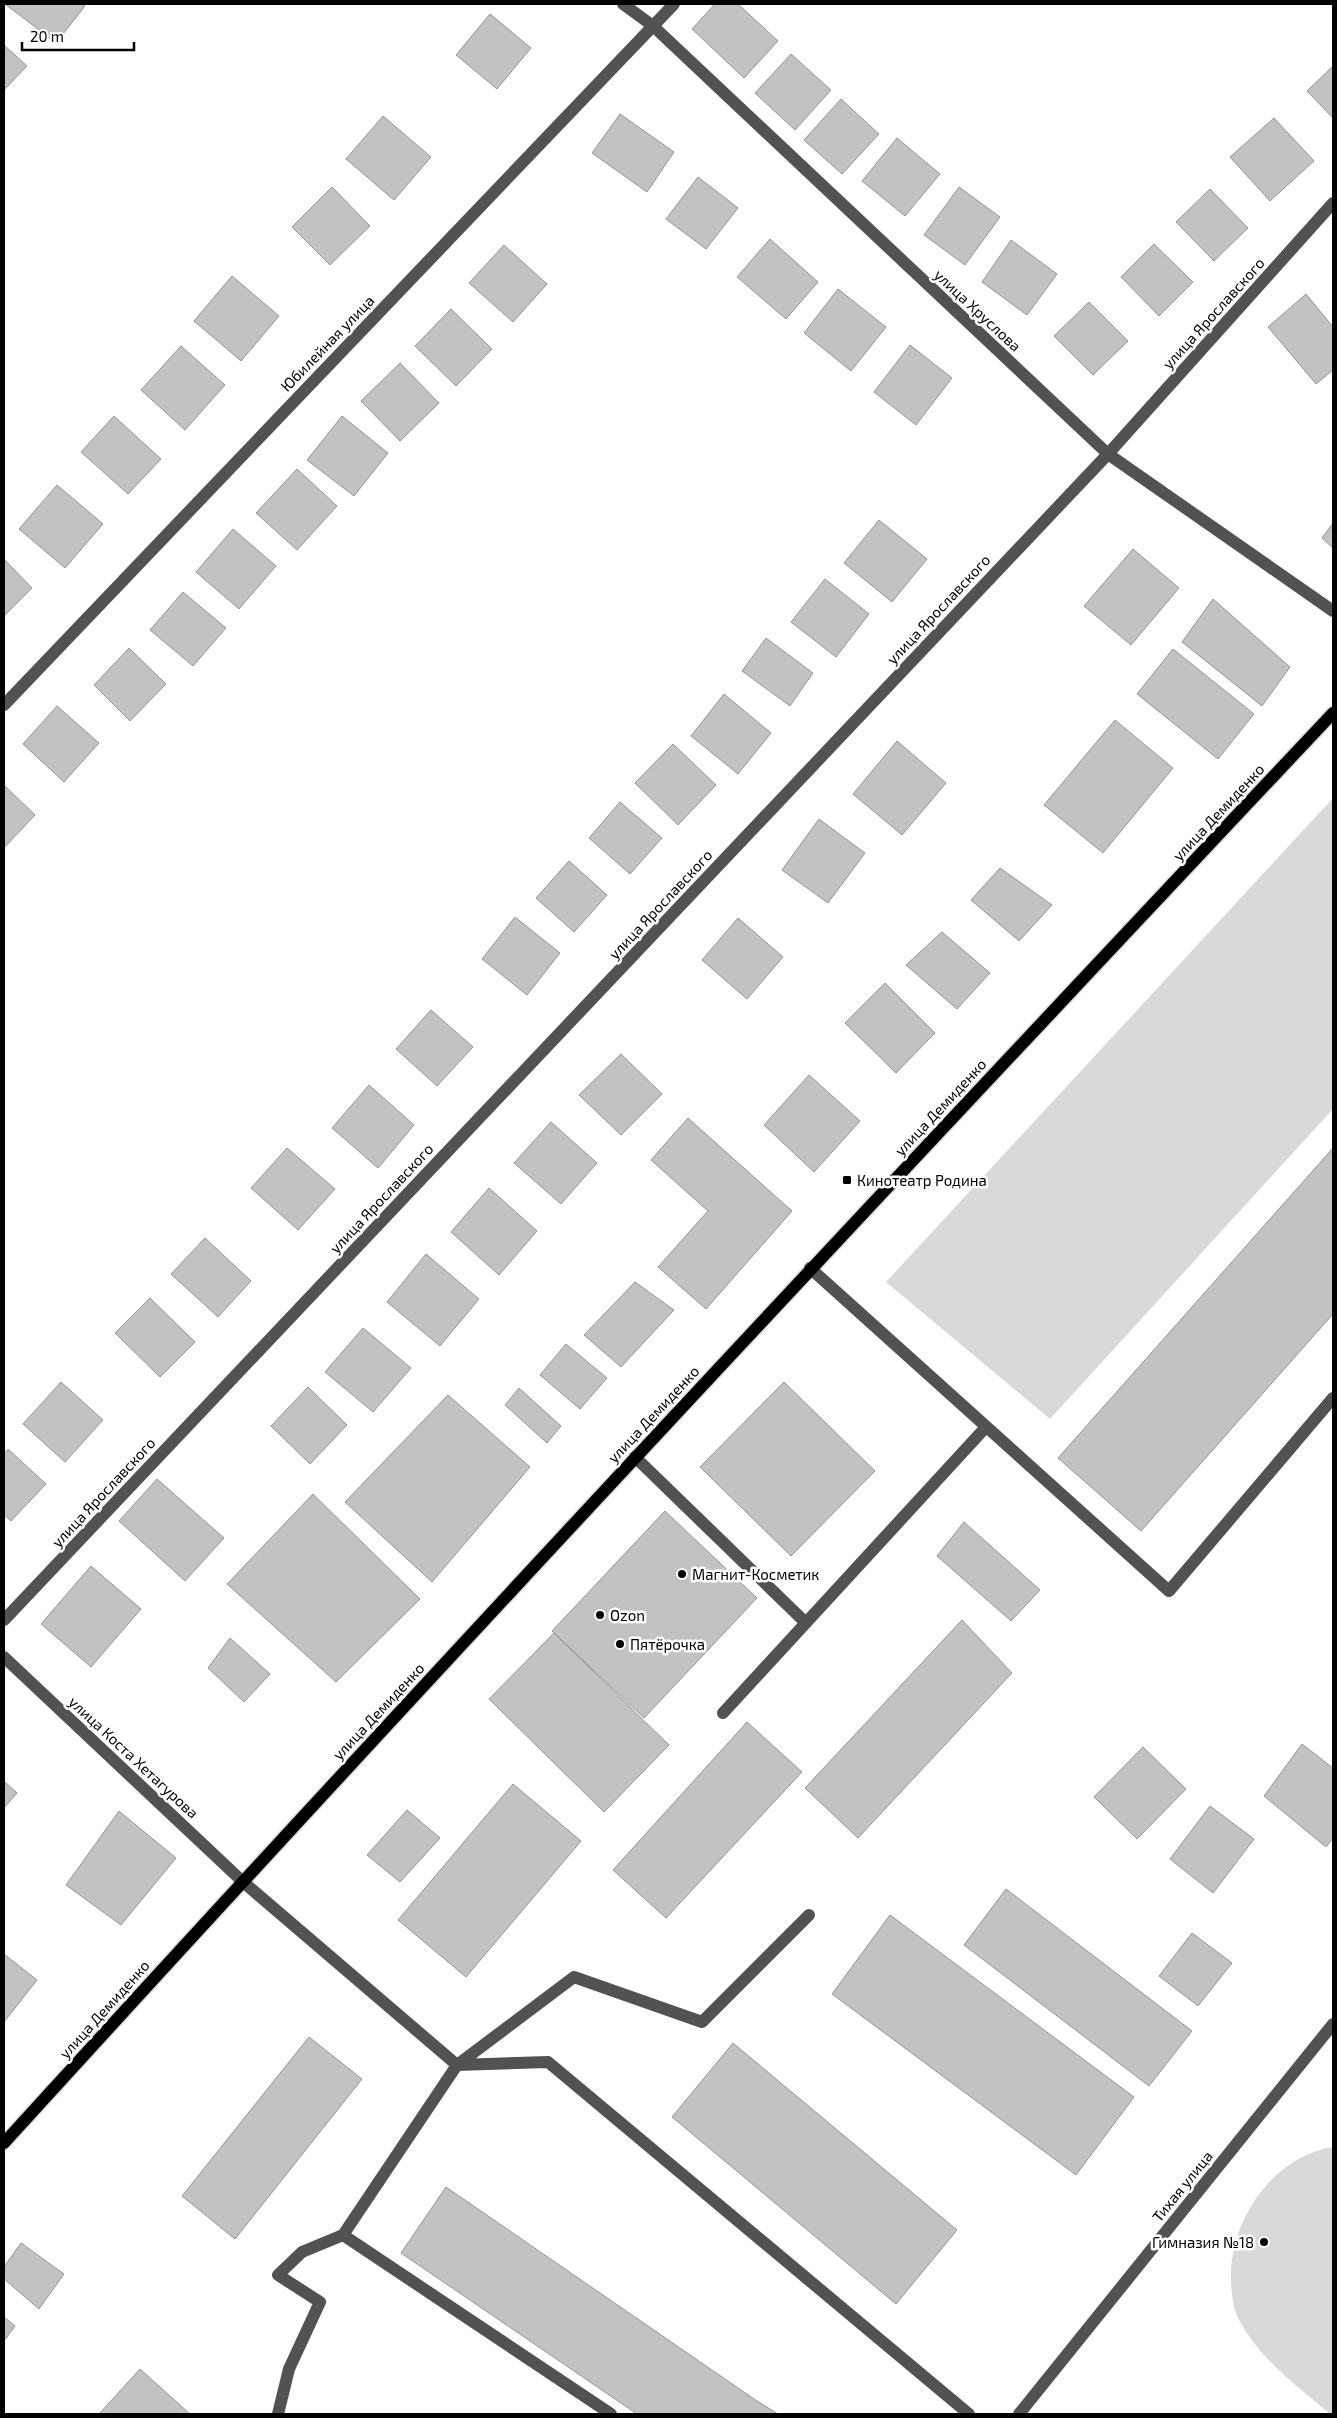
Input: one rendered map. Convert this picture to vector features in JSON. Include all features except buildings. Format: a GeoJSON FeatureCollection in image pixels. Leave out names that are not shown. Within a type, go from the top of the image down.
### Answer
{"type":"FeatureCollection","features":[{"type":"Feature","properties":{"kind":"main road","name":"улица Демиденко"},"geometry":{"type":"LineString","coordinates":[[4,2143],[242,1881],[810,1268],[1333,713]]}},
{"type":"Feature","properties":{"kind":"street","name":"улица Хруслова"},"geometry":{"type":"LineString","coordinates":[[623,4],[652,26],[1108,454],[1333,612]]}},
{"type":"Feature","properties":{"kind":"street","name":"Юбилейная улица"},"geometry":{"type":"LineString","coordinates":[[4,705],[674,4]]}},
{"type":"Feature","properties":{"kind":"street","name":"улица Ярославского"},"geometry":{"type":"LineString","coordinates":[[4,1620],[1108,454],[1333,203]]}},
{"type":"Feature","properties":{"kind":"street"},"geometry":{"type":"LineString","coordinates":[[810,1268],[1169,1591],[1333,1398]]}},
{"type":"Feature","properties":{"kind":"street"},"geometry":{"type":"LineString","coordinates":[[723,1713],[986,1427]]}},
{"type":"Feature","properties":{"kind":"street"},"geometry":{"type":"LineString","coordinates":[[636,1457],[806,1622]]}},
{"type":"Feature","properties":{"kind":"street","name":"улица Коста Хетагурова"},"geometry":{"type":"LineString","coordinates":[[4,1657],[242,1881],[457,2064]]}},
{"type":"Feature","properties":{"kind":"street"},"geometry":{"type":"LineString","coordinates":[[278,2414],[289,2369],[320,2302],[278,2275],[302,2252],[343,2234],[457,2064],[574,1977],[702,2022],[809,1915]]}},
{"type":"Feature","properties":{"kind":"street","name":"Тихая улица"},"geometry":{"type":"LineString","coordinates":[[1018,2414],[1333,2024]]}},
{"type":"Feature","properties":{"kind":"street"},"geometry":{"type":"LineString","coordinates":[[457,2064],[548,2062],[969,2414]]}},
{"type":"Feature","properties":{"kind":"street"},"geometry":{"type":"LineString","coordinates":[[343,2234],[611,2414]]}},
{"type":"Feature","properties":{"kind":"shaded area"},"geometry":{"type":"Polygon","coordinates":[[[1333,798],[1333,1109],[1050,1419],[886,1282],[1333,798]]]}},
{"type":"Feature","properties":{"kind":"shaded area"},"geometry":{"type":"Polygon","coordinates":[[[1333,2147],[1333,2414],[1330,2414],[1278,2370],[1245,2331],[1234,2306],[1231,2275],[1233,2254],[1239,2232],[1248,2212],[1260,2193],[1275,2176],[1292,2163],[1312,2153],[1333,2147]]]}},
{"type":"Feature","properties":{"kind":"place","name":"Кинотеатр Родина"},"geometry":{"type":"Point","coordinates":[847,1180]}},
{"type":"Feature","properties":{"kind":"place","name":"Магнит-Косметик"},"geometry":{"type":"Point","coordinates":[682,1574]}},
{"type":"Feature","properties":{"kind":"place","name":"Ozon"},"geometry":{"type":"Point","coordinates":[600,1615]}},
{"type":"Feature","properties":{"kind":"place","name":"Пятёрочка"},"geometry":{"type":"Point","coordinates":[620,1644]}},
{"type":"Feature","properties":{"kind":"place","name":"Гимназия №18"},"geometry":{"type":"Point","coordinates":[1264,2242]}}]}
